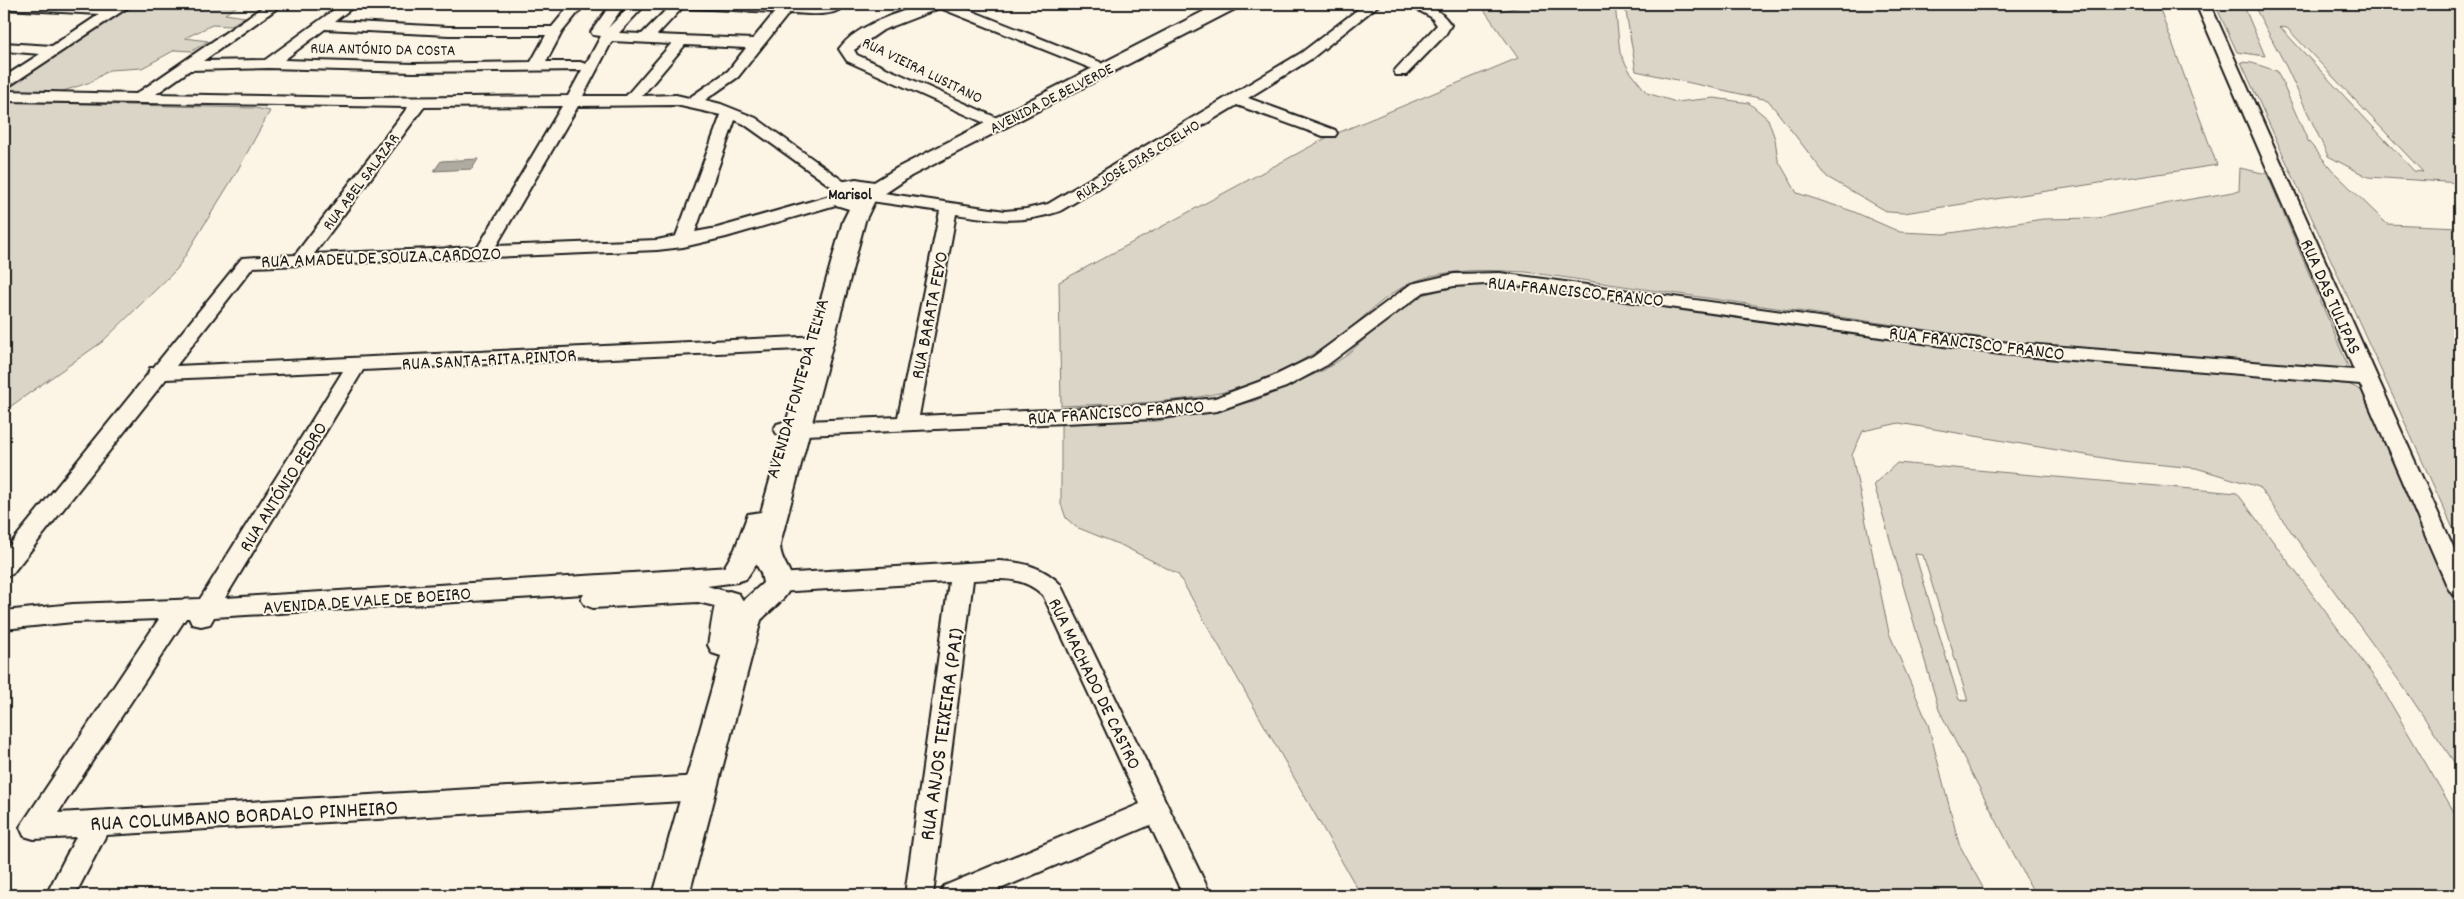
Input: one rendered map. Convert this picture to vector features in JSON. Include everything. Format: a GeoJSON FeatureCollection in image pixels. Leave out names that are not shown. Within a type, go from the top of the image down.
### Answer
{"type":"FeatureCollection","features":[{"type":"Feature","properties":{"kind":"main road","name":"AVENIDA DE BELVERDE"},"geometry":{"type":"LineString","coordinates":[[856,194],[892,179],[1095,65],[1216,4]]}},
{"type":"Feature","properties":{"kind":"main road","name":"AVENIDA DE BELVERDE"},"geometry":{"type":"LineString","coordinates":[[993,122],[1231,4]]}},
{"type":"Feature","properties":{"kind":"main road","name":"AVENIDA FONTE DA TELHA"},"geometry":{"type":"LineString","coordinates":[[671,895],[691,788],[727,630],[747,586],[765,556],[791,429],[815,342],[846,205],[856,194]]}},
{"type":"Feature","properties":{"kind":"main road","name":"AVENIDA FONTE DA TELHA"},"geometry":{"type":"LineString","coordinates":[[747,586],[749,551],[791,429]]}},
{"type":"Feature","properties":{"kind":"main road","name":"AVENIDA FONTE DA TELHA"},"geometry":{"type":"LineString","coordinates":[[652,895],[691,788]]}},
{"type":"Feature","properties":{"kind":"street"},"geometry":{"type":"LineString","coordinates":[[139,99],[276,4]]}},
{"type":"Feature","properties":{"kind":"street"},"geometry":{"type":"LineString","coordinates":[[269,64],[350,4]]}},
{"type":"Feature","properties":{"kind":"street"},"geometry":{"type":"LineString","coordinates":[[536,66],[556,31],[578,4]]}},
{"type":"Feature","properties":{"kind":"street"},"geometry":{"type":"LineString","coordinates":[[567,100],[580,66],[597,33],[618,4]]}},
{"type":"Feature","properties":{"kind":"street"},"geometry":{"type":"LineString","coordinates":[[483,253],[567,100],[607,37],[640,4]]}},
{"type":"Feature","properties":{"kind":"street"},"geometry":{"type":"LineString","coordinates":[[646,38],[679,4]]}},
{"type":"Feature","properties":{"kind":"street"},"geometry":{"type":"LineString","coordinates":[[690,4],[787,6],[825,10],[839,4]]}},
{"type":"Feature","properties":{"kind":"street","name":"RUA VIEIRA LUSITANO"},"geometry":{"type":"LineString","coordinates":[[938,4],[890,21],[858,37],[846,49],[852,58],[993,122]]}},
{"type":"Feature","properties":{"kind":"street"},"geometry":{"type":"LineString","coordinates":[[943,4],[1095,65]]}},
{"type":"Feature","properties":{"kind":"street","name":"RUA JOSÉ DIAS COELHO"},"geometry":{"type":"LineString","coordinates":[[856,194],[1005,216],[1023,216],[1044,212],[1061,205],[1306,56],[1374,4]]}},
{"type":"Feature","properties":{"kind":"street"},"geometry":{"type":"LineString","coordinates":[[1401,72],[1440,32],[1444,25],[1436,14],[1414,4]]}},
{"type":"Feature","properties":{"kind":"street","name":"RUA DAS TULIPAS"},"geometry":{"type":"LineString","coordinates":[[2203,4],[2460,588]]}},
{"type":"Feature","properties":{"kind":"street"},"geometry":{"type":"LineString","coordinates":[[4,5],[120,8]]}},
{"type":"Feature","properties":{"kind":"street"},"geometry":{"type":"LineString","coordinates":[[693,102],[733,74],[787,6]]}},
{"type":"Feature","properties":{"kind":"street"},"geometry":{"type":"LineString","coordinates":[[4,83],[120,8]]}},
{"type":"Feature","properties":{"kind":"street"},"geometry":{"type":"LineString","coordinates":[[321,25],[442,31],[556,31]]}},
{"type":"Feature","properties":{"kind":"street"},"geometry":{"type":"LineString","coordinates":[[607,37],[758,44]]}},
{"type":"Feature","properties":{"kind":"street"},"geometry":{"type":"LineString","coordinates":[[631,99],[682,40]]}},
{"type":"Feature","properties":{"kind":"street"},"geometry":{"type":"LineString","coordinates":[[4,47],[53,50]]}},
{"type":"Feature","properties":{"kind":"street","name":"RUA ANTÓNIO DA COSTA"},"geometry":{"type":"LineString","coordinates":[[186,66],[269,64],[413,68],[580,66]]}},
{"type":"Feature","properties":{"kind":"street"},"geometry":{"type":"LineString","coordinates":[[4,96],[360,103],[631,99],[693,102],[730,112],[750,121],[856,194]]}},
{"type":"Feature","properties":{"kind":"street"},"geometry":{"type":"LineString","coordinates":[[1236,98],[1329,133]]}},
{"type":"Feature","properties":{"kind":"street","name":"RUA ABEL SALAZAR"},"geometry":{"type":"LineString","coordinates":[[300,260],[420,102]]}},
{"type":"Feature","properties":{"kind":"street"},"geometry":{"type":"LineString","coordinates":[[683,242],[730,112]]}},
{"type":"Feature","properties":{"kind":"street","name":"RUA AMADEU DE SOUZA CARDOZO"},"geometry":{"type":"LineString","coordinates":[[4,568],[157,373],[248,262],[658,245],[683,242],[856,194]]}},
{"type":"Feature","properties":{"kind":"street","name":"RUA BARATA FEYO"},"geometry":{"type":"LineString","coordinates":[[907,422],[949,207]]}},
{"type":"Feature","properties":{"kind":"street","name":"RUA FRANCISCO FRANCO"},"geometry":{"type":"LineString","coordinates":[[791,429],[907,422],[1151,412],[1217,404],[1279,382],[1320,361],[1418,288],[1454,280],[1500,278],[2000,348],[2368,378]]}},
{"type":"Feature","properties":{"kind":"street","name":"RUA SANTA-RITA PINTOR"},"geometry":{"type":"LineString","coordinates":[[157,373],[815,342]]}},
{"type":"Feature","properties":{"kind":"street","name":"RUA ANTÓNIO PEDRO"},"geometry":{"type":"LineString","coordinates":[[189,615],[358,364]]}},
{"type":"Feature","properties":{"kind":"street","name":"RUA MACHADO DE CASTRO"},"geometry":{"type":"LineString","coordinates":[[747,586],[1016,570],[1032,574],[1043,580],[1052,590],[1157,808],[1196,895]]}},
{"type":"Feature","properties":{"kind":"street","name":"RUA ANJOS TEIXEIRA (PAI)"},"geometry":{"type":"LineString","coordinates":[[919,895],[962,572]]}},
{"type":"Feature","properties":{"kind":"street","name":"AVENIDA DE VALE DE BOEIRO"},"geometry":{"type":"LineString","coordinates":[[4,620],[73,614],[189,615],[698,593],[747,586]]}},
{"type":"Feature","properties":{"kind":"street","name":"AVENIDA DE VALE DE BOEIRO"},"geometry":{"type":"LineString","coordinates":[[4,632],[189,615]]}},
{"type":"Feature","properties":{"kind":"street","name":"RUA COLUMBANO BORDALO PINHEIRO"},"geometry":{"type":"LineString","coordinates":[[189,615],[34,827],[691,788]]}},
{"type":"Feature","properties":{"kind":"street"},"geometry":{"type":"LineString","coordinates":[[954,895],[1157,808]]}},
{"type":"Feature","properties":{"kind":"street"},"geometry":{"type":"LineString","coordinates":[[60,895],[98,822]]}},
{"type":"Feature","properties":{"kind":"shaded area"},"geometry":{"type":"Polygon","coordinates":[[[132,4],[240,4],[225,14],[245,17],[230,26],[212,25],[185,38],[208,41],[192,51],[175,50],[142,68],[109,70],[91,82],[57,93],[4,91],[4,89],[132,4]]]}},
{"type":"Feature","properties":{"kind":"shaded area"},"geometry":{"type":"Polygon","coordinates":[[[1480,4],[1492,4],[1501,11],[1532,4],[1615,4],[1620,53],[1629,70],[1647,93],[1676,102],[1714,98],[1749,103],[1768,119],[1775,139],[1778,160],[1797,193],[1852,211],[1900,232],[1944,234],[2043,219],[2098,218],[2239,191],[2240,168],[2267,174],[2350,371],[2033,345],[1526,272],[1463,271],[1432,276],[1403,287],[1386,298],[1330,343],[1287,368],[1253,383],[1207,395],[1158,402],[1061,406],[1059,282],[1328,137],[1518,58],[1480,4]]]}},
{"type":"Feature","properties":{"kind":"shaded area"},"geometry":{"type":"Polygon","coordinates":[[[1628,4],[2158,4],[2217,165],[1904,213],[1888,212],[1827,177],[1768,100],[1636,71],[1625,6],[1628,4]]]}},
{"type":"Feature","properties":{"kind":"shaded area"},"geometry":{"type":"Polygon","coordinates":[[[2215,4],[2243,4],[2265,56],[2237,52],[2215,4]]]}},
{"type":"Feature","properties":{"kind":"shaded area"},"geometry":{"type":"Polygon","coordinates":[[[2253,4],[2352,4],[2460,10],[2460,183],[2368,177],[2328,156],[2284,62],[2253,4]],[[2280,27],[2414,171],[2423,172],[2287,28],[2280,27]]]}},
{"type":"Feature","properties":{"kind":"shaded area"},"geometry":{"type":"Polygon","coordinates":[[[2241,62],[2252,63],[2277,71],[2308,141],[2334,172],[2387,224],[2460,227],[2460,544],[2241,62]]]}},
{"type":"Feature","properties":{"kind":"shaded area"},"geometry":{"type":"Polygon","coordinates":[[[4,102],[255,108],[270,111],[236,173],[177,269],[102,342],[4,411],[4,102]]]}},
{"type":"Feature","properties":{"kind":"shaded area"},"geometry":{"type":"Polygon","coordinates":[[[478,159],[472,169],[434,171],[441,161],[478,159]]]}},
{"type":"Feature","properties":{"kind":"shaded area"},"geometry":{"type":"Polygon","coordinates":[[[1472,283],[1545,289],[2021,355],[2343,381],[2366,393],[2460,616],[2460,771],[2405,689],[2259,487],[2196,468],[2121,461],[1899,423],[1863,431],[1852,455],[1889,633],[1928,724],[1959,844],[1987,895],[1361,895],[1178,574],[1123,546],[1076,527],[1066,518],[1061,504],[1061,422],[1157,421],[1254,401],[1324,370],[1344,357],[1406,303],[1425,294],[1472,283]]]}},
{"type":"Feature","properties":{"kind":"shaded area"},"geometry":{"type":"Polygon","coordinates":[[[1897,463],[2237,493],[2380,685],[2460,822],[2460,895],[2035,895],[1939,710],[1874,484],[1897,463]],[[1915,554],[1959,700],[1968,701],[1923,555],[1915,554]]]}},
{"type":"Feature","properties":{"kind":"district","name":"Marisol"},"geometry":{"type":"Point","coordinates":[850,193]}}]}
